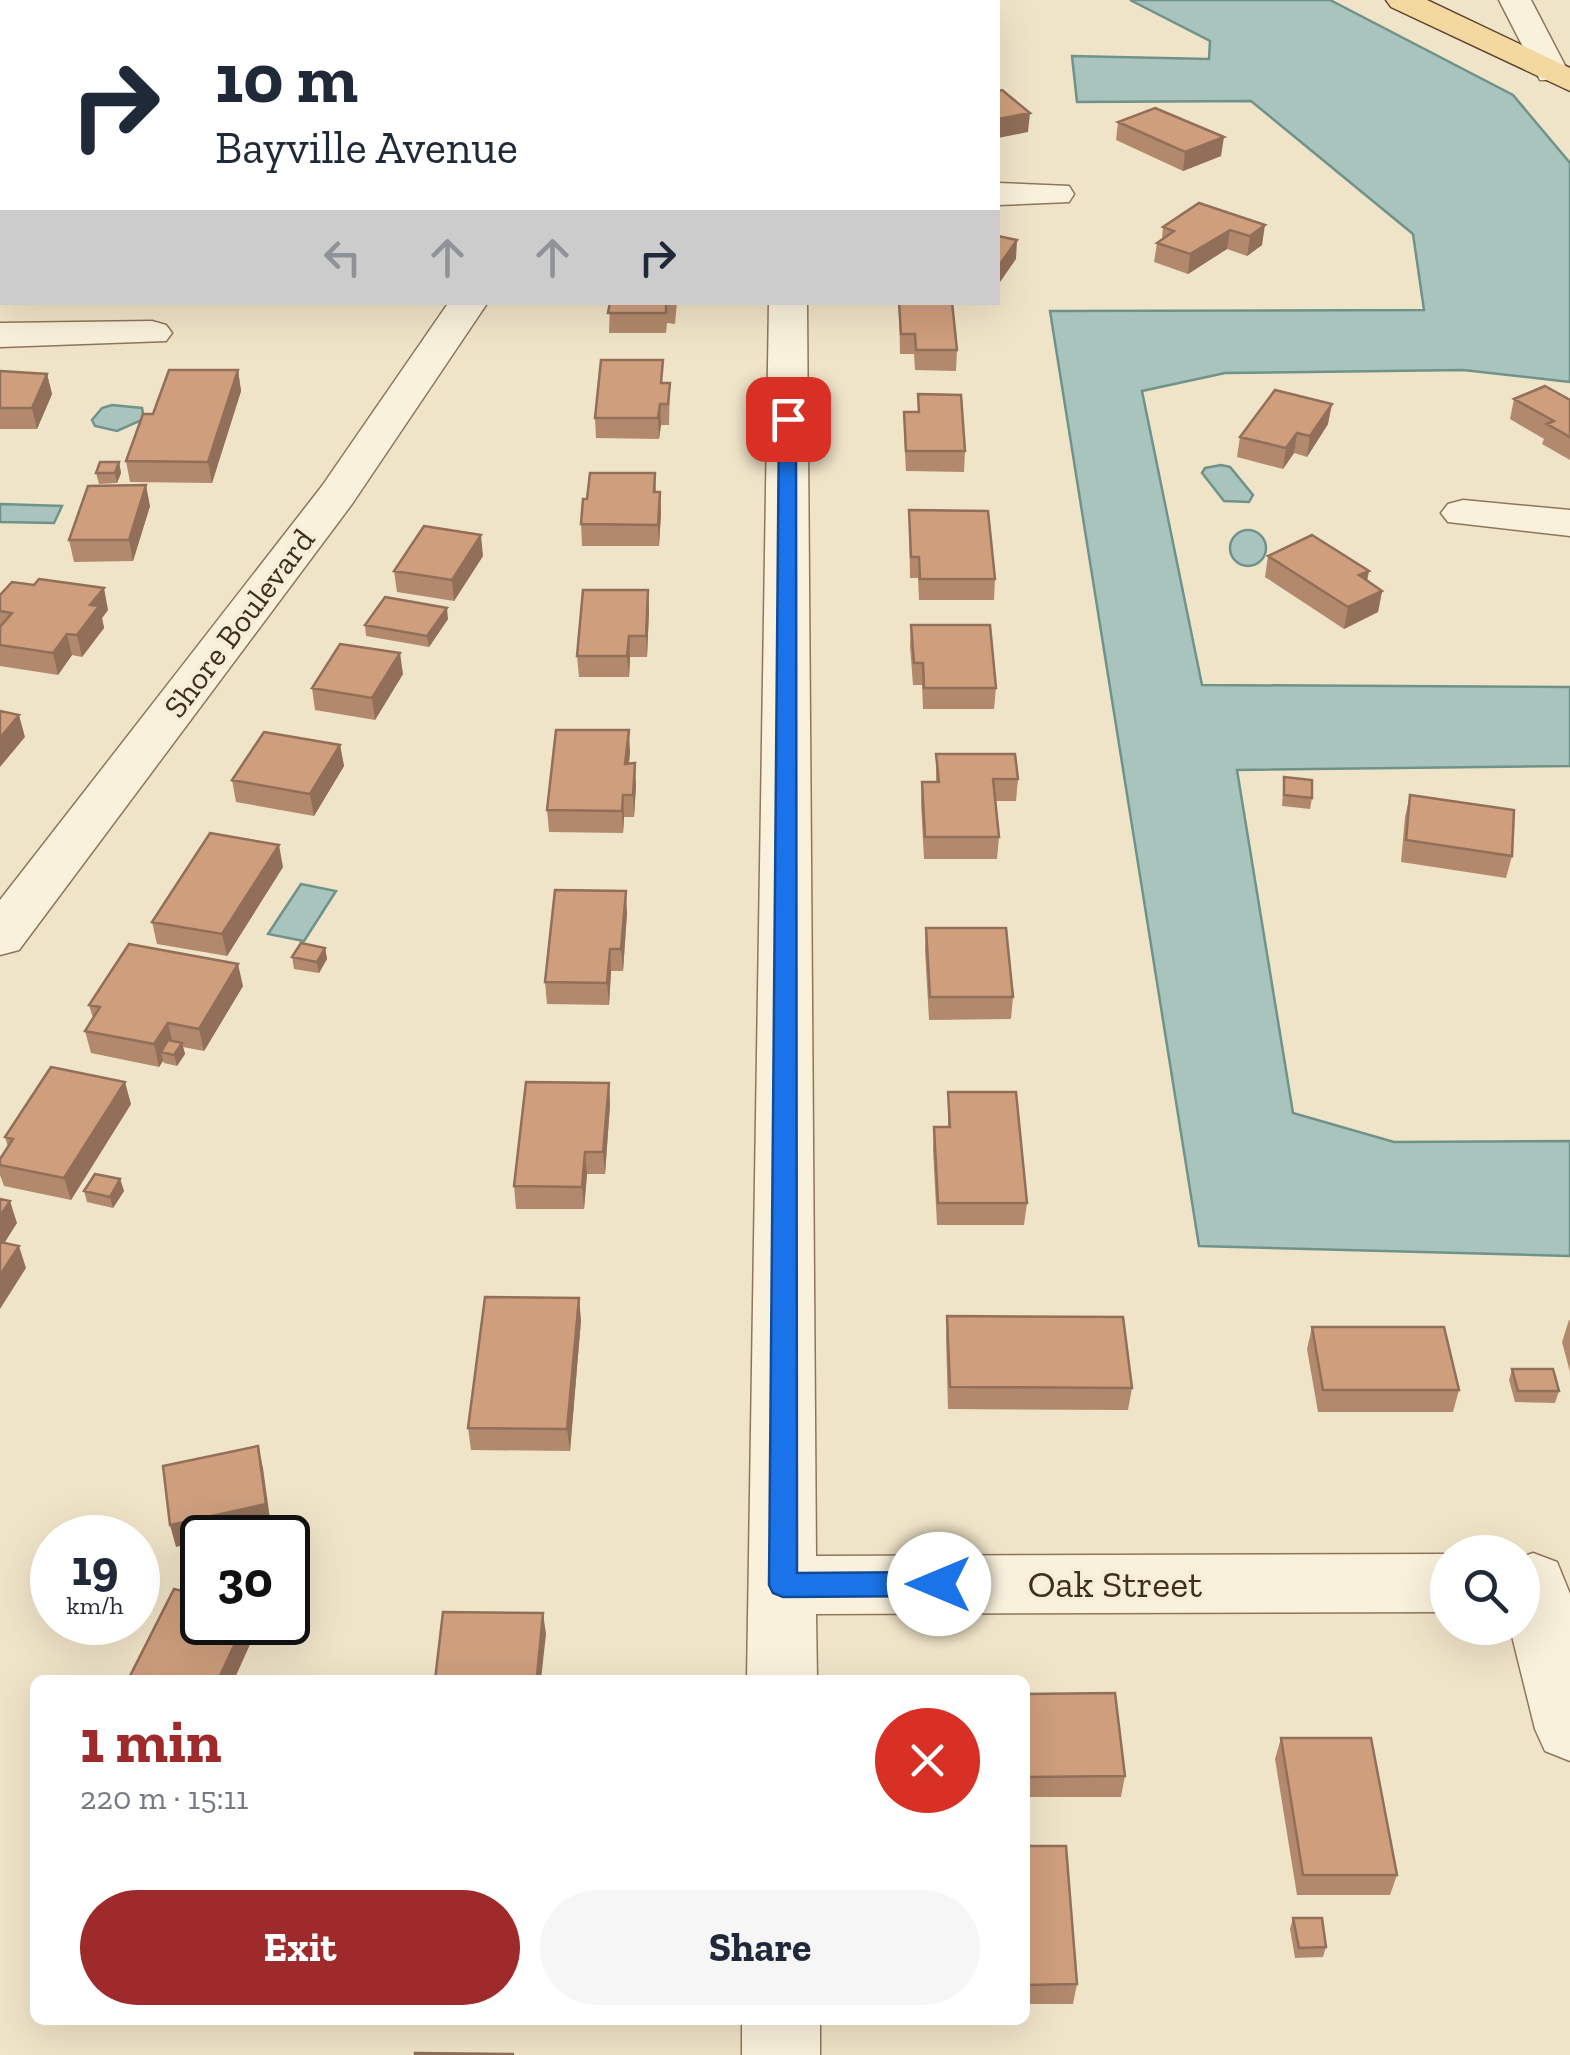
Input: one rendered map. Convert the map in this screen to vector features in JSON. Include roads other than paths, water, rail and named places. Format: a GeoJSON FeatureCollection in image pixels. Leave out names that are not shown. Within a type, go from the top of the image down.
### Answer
{"type":"FeatureCollection","features":[{"type":"Feature","properties":{"kind":"main road"},"geometry":{"type":"LineString","coordinates":[[1402,0],[1561,77]]}},
{"type":"Feature","properties":{"kind":"street"},"geometry":{"type":"LineString","coordinates":[[1515,0],[1561,77]]}},
{"type":"Feature","properties":{"kind":"street"},"geometry":{"type":"LineString","coordinates":[[1000,194],[1056,194]]}},
{"type":"Feature","properties":{"kind":"street","name":"Shore Boulevard"},"geometry":{"type":"LineString","coordinates":[[0,937],[337,494],[468,305]]}},
{"type":"Feature","properties":{"kind":"street"},"geometry":{"type":"LineString","coordinates":[[782,1675],[788,305]]}},
{"type":"Feature","properties":{"kind":"street"},"geometry":{"type":"LineString","coordinates":[[0,335],[152,333]]}},
{"type":"Feature","properties":{"kind":"street"},"geometry":{"type":"LineString","coordinates":[[1462,514],[1570,524]]}},
{"type":"Feature","properties":{"kind":"street","name":"Oak Street"},"geometry":{"type":"LineString","coordinates":[[783,1585],[1430,1582]]}},
{"type":"Feature","properties":{"kind":"street"},"geometry":{"type":"LineString","coordinates":[[1542,1582],[1570,1730]]}},
{"type":"Feature","properties":{"kind":"street"},"geometry":{"type":"LineString","coordinates":[[781,2025],[781,2055]]}},
{"type":"Feature","properties":{"kind":"water"},"geometry":{"type":"Polygon","coordinates":[[[1130,0],[1330,0],[1513,95],[1570,163],[1570,382],[1463,370],[1225,373],[1142,391],[1202,685],[1570,687],[1570,766],[1237,770],[1293,1113],[1394,1142],[1570,1141],[1570,1256],[1199,1246],[1050,311],[1424,310],[1413,234],[1251,101],[1077,102],[1072,56],[1209,59],[1210,41],[1130,0]]]}},
{"type":"Feature","properties":{"kind":"water"},"geometry":{"type":"Polygon","coordinates":[[[102,408],[142,408],[144,419],[117,431],[95,426],[92,420],[102,408]]]}},
{"type":"Feature","properties":{"kind":"water"},"geometry":{"type":"Polygon","coordinates":[[[1230,467],[1253,495],[1249,502],[1224,501],[1202,473],[1205,468],[1230,467]]]}},
{"type":"Feature","properties":{"kind":"water"},"geometry":{"type":"Polygon","coordinates":[[[0,504],[62,506],[54,523],[0,522],[0,504]]]}},
{"type":"Feature","properties":{"kind":"water"},"geometry":{"type":"Polygon","coordinates":[[[1248,530],[1261,535],[1266,548],[1261,561],[1248,566],[1235,561],[1230,548],[1235,535],[1248,530]]]}},
{"type":"Feature","properties":{"kind":"water"},"geometry":{"type":"Polygon","coordinates":[[[301,884],[336,891],[304,941],[268,934],[301,884]]]}}]}
